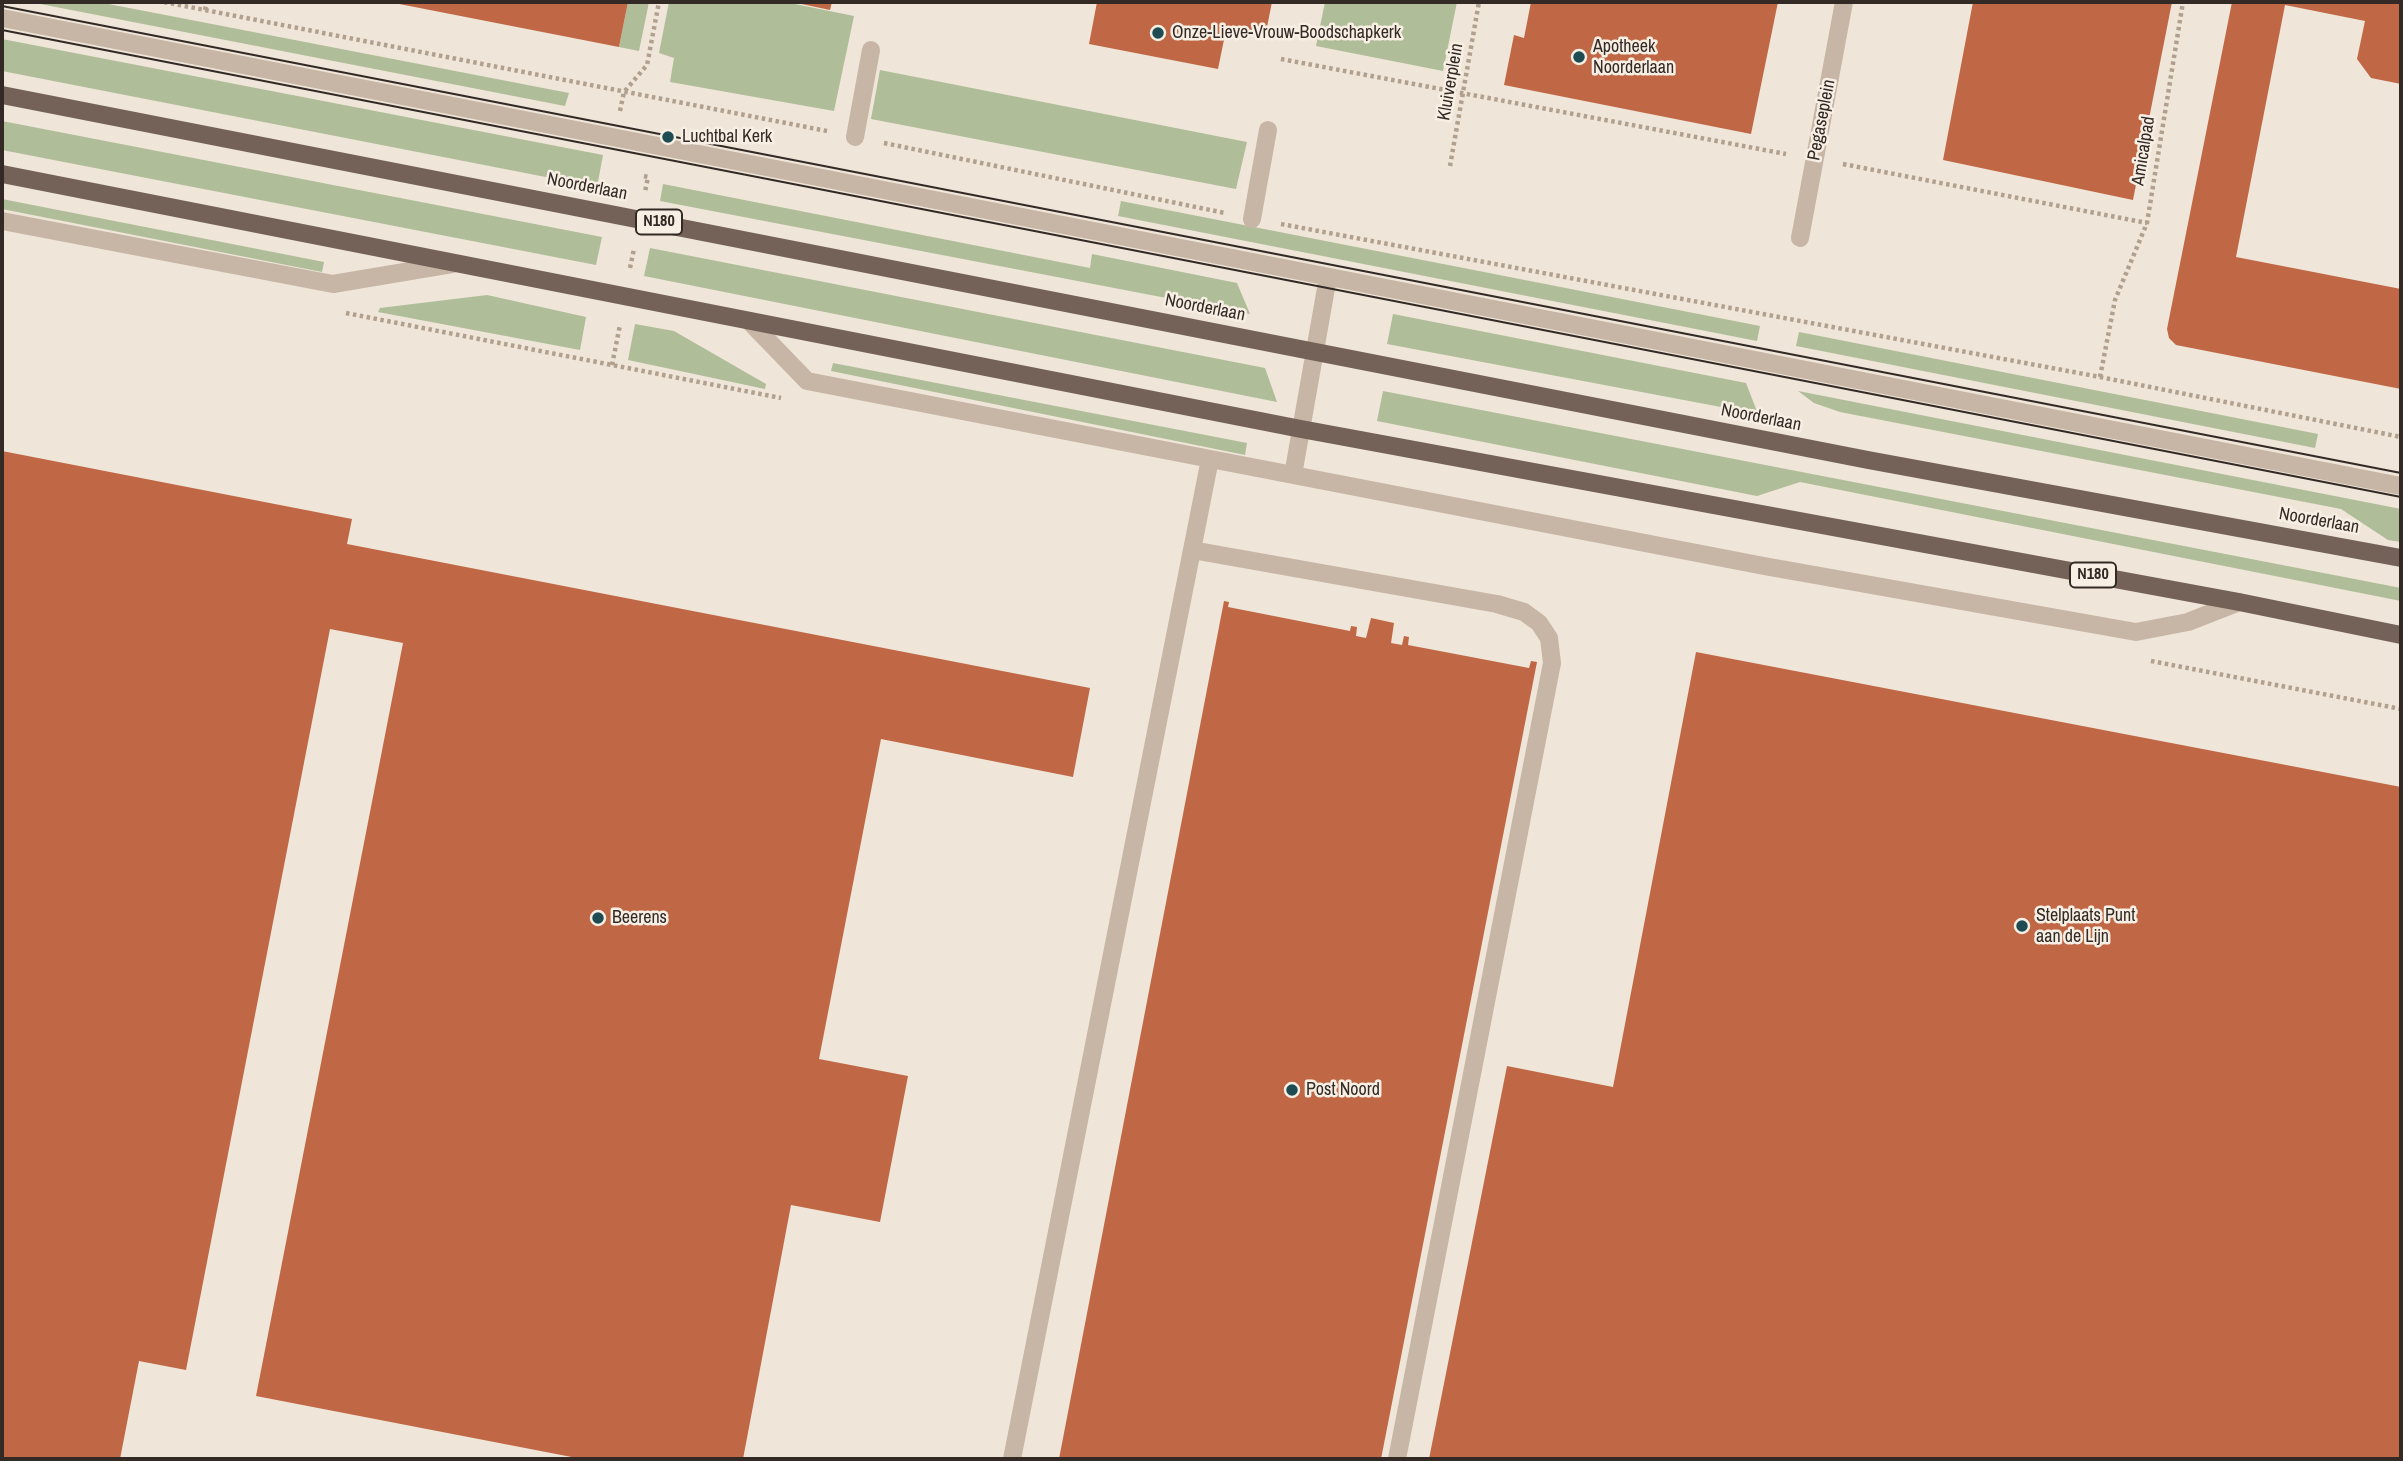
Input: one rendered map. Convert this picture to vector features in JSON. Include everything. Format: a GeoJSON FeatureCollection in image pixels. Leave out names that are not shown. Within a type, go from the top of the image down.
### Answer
{"type":"FeatureCollection","features":[{"type":"Feature","properties":{"kind":"main road","name":"Noorderlaan"},"geometry":{"type":"LineString","coordinates":[[2,95],[1868,460],[2401,558]]}},
{"type":"Feature","properties":{"kind":"main road","name":"N180"},"geometry":{"type":"LineString","coordinates":[[2,174],[1301,429],[2239,602],[2401,635]]}},
{"type":"Feature","properties":{"kind":"street","name":"Pegaseplein"},"geometry":{"type":"LineString","coordinates":[[1800,238],[1844,2]]}},
{"type":"Feature","properties":{"kind":"street"},"geometry":{"type":"LineString","coordinates":[[2,18],[2401,486]]}},
{"type":"Feature","properties":{"kind":"street"},"geometry":{"type":"LineString","coordinates":[[855,137],[871,50]]}},
{"type":"Feature","properties":{"kind":"street"},"geometry":{"type":"LineString","coordinates":[[1252,219],[1268,130]]}},
{"type":"Feature","properties":{"kind":"street"},"geometry":{"type":"LineString","coordinates":[[2,221],[333,284],[452,264]]}},
{"type":"Feature","properties":{"kind":"street"},"geometry":{"type":"LineString","coordinates":[[1293,475],[1328,277]]}},
{"type":"Feature","properties":{"kind":"street"},"geometry":{"type":"LineString","coordinates":[[749,321],[807,381],[1751,563],[2136,632],[2188,622],[2239,602]]}},
{"type":"Feature","properties":{"kind":"street"},"geometry":{"type":"LineString","coordinates":[[1012,1459],[1210,458]]}},
{"type":"Feature","properties":{"kind":"street"},"geometry":{"type":"LineString","coordinates":[[1192,550],[1497,604],[1524,612],[1539,623],[1549,638],[1552,663],[1397,1459]]}},
{"type":"Feature","properties":{"kind":"path"},"geometry":{"type":"LineString","coordinates":[[205,10],[207,2]]}},
{"type":"Feature","properties":{"kind":"path"},"geometry":{"type":"LineString","coordinates":[[624,92],[647,65],[659,2]]}},
{"type":"Feature","properties":{"kind":"path","name":"Kluiverplein"},"geometry":{"type":"LineString","coordinates":[[1450,166],[1479,2]]}},
{"type":"Feature","properties":{"kind":"path","name":"Amicalpad"},"geometry":{"type":"LineString","coordinates":[[2100,377],[2115,300],[2147,223],[2183,2]]}},
{"type":"Feature","properties":{"kind":"path"},"geometry":{"type":"LineString","coordinates":[[1281,59],[2147,223]]}},
{"type":"Feature","properties":{"kind":"green space"},"geometry":{"type":"Polygon","coordinates":[[[30,2],[98,2],[569,93],[565,106],[30,2]]]}},
{"type":"Feature","properties":{"kind":"green space"},"geometry":{"type":"Polygon","coordinates":[[[628,2],[649,2],[639,51],[619,47],[628,2]]]}},
{"type":"Feature","properties":{"kind":"green space"},"geometry":{"type":"Polygon","coordinates":[[[669,2],[785,2],[854,16],[834,111],[670,82],[674,58],[659,53],[669,2]]]}},
{"type":"Feature","properties":{"kind":"green space"},"geometry":{"type":"Polygon","coordinates":[[[1325,2],[1457,2],[1443,71],[1316,46],[1325,2]]]}},
{"type":"Feature","properties":{"kind":"green space"},"geometry":{"type":"Polygon","coordinates":[[[2,39],[603,155],[597,187],[2,71],[2,39]]]}},
{"type":"Feature","properties":{"kind":"green space"},"geometry":{"type":"Polygon","coordinates":[[[880,70],[1247,142],[1236,189],[871,119],[880,70]]]}},
{"type":"Feature","properties":{"kind":"green space"},"geometry":{"type":"Polygon","coordinates":[[[2,121],[602,237],[596,265],[2,150],[2,121]]]}},
{"type":"Feature","properties":{"kind":"green space"},"geometry":{"type":"Polygon","coordinates":[[[663,184],[1090,268],[1092,254],[1237,283],[1250,314],[660,201],[663,184]]]}},
{"type":"Feature","properties":{"kind":"green space"},"geometry":{"type":"Polygon","coordinates":[[[2,199],[324,262],[322,272],[2,209],[2,199]]]}},
{"type":"Feature","properties":{"kind":"green space"},"geometry":{"type":"Polygon","coordinates":[[[1121,201],[1760,326],[1757,341],[1118,216],[1121,201]]]}},
{"type":"Feature","properties":{"kind":"green space"},"geometry":{"type":"Polygon","coordinates":[[[650,248],[1265,368],[1277,402],[644,276],[650,248]]]}},
{"type":"Feature","properties":{"kind":"green space"},"geometry":{"type":"Polygon","coordinates":[[[487,295],[586,317],[580,350],[378,312],[380,308],[487,295]]]}},
{"type":"Feature","properties":{"kind":"green space"},"geometry":{"type":"Polygon","coordinates":[[[1393,314],[1746,383],[1758,414],[1387,344],[1393,314]]]}},
{"type":"Feature","properties":{"kind":"green space"},"geometry":{"type":"Polygon","coordinates":[[[635,324],[674,331],[766,384],[765,389],[628,360],[635,324]]]}},
{"type":"Feature","properties":{"kind":"green space"},"geometry":{"type":"Polygon","coordinates":[[[1799,332],[2318,434],[2315,448],[1796,346],[1799,332]]]}},
{"type":"Feature","properties":{"kind":"green space"},"geometry":{"type":"Polygon","coordinates":[[[833,363],[1247,443],[1245,455],[831,371],[833,363]]]}},
{"type":"Feature","properties":{"kind":"green space"},"geometry":{"type":"Polygon","coordinates":[[[1383,391],[2401,588],[2401,601],[1800,482],[1757,496],[1377,421],[1383,391]]]}},
{"type":"Feature","properties":{"kind":"green space"},"geometry":{"type":"Polygon","coordinates":[[[1798,391],[2401,509],[2401,542],[2388,540],[2341,509],[1840,412],[1814,403],[1798,391]]]}},
{"type":"Feature","properties":{"kind":"building"},"geometry":{"type":"Polygon","coordinates":[[[389,2],[628,2],[619,47],[389,2]]]}},
{"type":"Feature","properties":{"kind":"building"},"geometry":{"type":"Polygon","coordinates":[[[792,2],[832,2],[830,10],[792,2]]]}},
{"type":"Feature","properties":{"kind":"building","name":"Onze-Lieve-Vrouw-Boodschapkerk"},"geometry":{"type":"Polygon","coordinates":[[[1097,2],[1272,2],[1265,37],[1226,30],[1218,69],[1089,44],[1097,2]]]}},
{"type":"Feature","properties":{"kind":"building"},"geometry":{"type":"Polygon","coordinates":[[[1531,2],[1778,2],[1751,134],[1504,85],[1514,35],[1524,38],[1531,2]]]}},
{"type":"Feature","properties":{"kind":"building"},"geometry":{"type":"Polygon","coordinates":[[[1973,2],[2172,2],[2133,200],[1943,160],[1973,2]]]}},
{"type":"Feature","properties":{"kind":"building"},"geometry":{"type":"Polygon","coordinates":[[[2232,2],[2401,2],[2401,84],[2371,78],[2357,59],[2365,21],[2285,5],[2236,257],[2401,289],[2401,389],[2176,345],[2169,338],[2167,329],[2232,2]]]}},
{"type":"Feature","properties":{"kind":"building","name":"Beerens"},"geometry":{"type":"Polygon","coordinates":[[[2,451],[352,519],[347,544],[1090,688],[1073,777],[881,739],[819,1059],[908,1076],[880,1222],[791,1205],[743,1459],[582,1459],[256,1396],[403,643],[330,629],[186,1370],[139,1361],[120,1459],[2,1459],[2,451]]]}},
{"type":"Feature","properties":{"kind":"building","name":"Post Noord"},"geometry":{"type":"Polygon","coordinates":[[[1224,601],[1229,602],[1228,607],[1350,631],[1351,626],[1357,627],[1356,636],[1366,638],[1371,618],[1394,623],[1391,643],[1402,645],[1404,636],[1409,637],[1408,645],[1529,668],[1531,661],[1537,662],[1381,1459],[1059,1459],[1224,601]]]}},
{"type":"Feature","properties":{"kind":"building","name":"Stelplaats Punt aan de Lijn"},"geometry":{"type":"Polygon","coordinates":[[[1696,652],[2401,787],[2401,1459],[1429,1459],[1507,1066],[1613,1087],[1696,652]]]}},
{"type":"Feature","properties":{"kind":"tram line"},"geometry":{"type":"LineString","coordinates":[[2,6],[2401,473]]}},
{"type":"Feature","properties":{"kind":"tram line"},"geometry":{"type":"LineString","coordinates":[[2,30],[2401,497]]}},
{"type":"Feature","properties":{"kind":"place","name":"Onze-Lieve-Vrouw-Boodschapkerk"},"geometry":{"type":"Point","coordinates":[1158,33]}},
{"type":"Feature","properties":{"kind":"place","name":"Apotheek Noorderlaan"},"geometry":{"type":"Point","coordinates":[1579,57]}},
{"type":"Feature","properties":{"kind":"place","name":"Luchtbal Kerk"},"geometry":{"type":"Point","coordinates":[668,137]}},
{"type":"Feature","properties":{"kind":"place","name":"Beerens"},"geometry":{"type":"Point","coordinates":[598,918]}},
{"type":"Feature","properties":{"kind":"place","name":"Stelplaats Punt aan de Lijn"},"geometry":{"type":"Point","coordinates":[2022,926]}},
{"type":"Feature","properties":{"kind":"place","name":"Post Noord"},"geometry":{"type":"Point","coordinates":[1292,1090]}}]}
